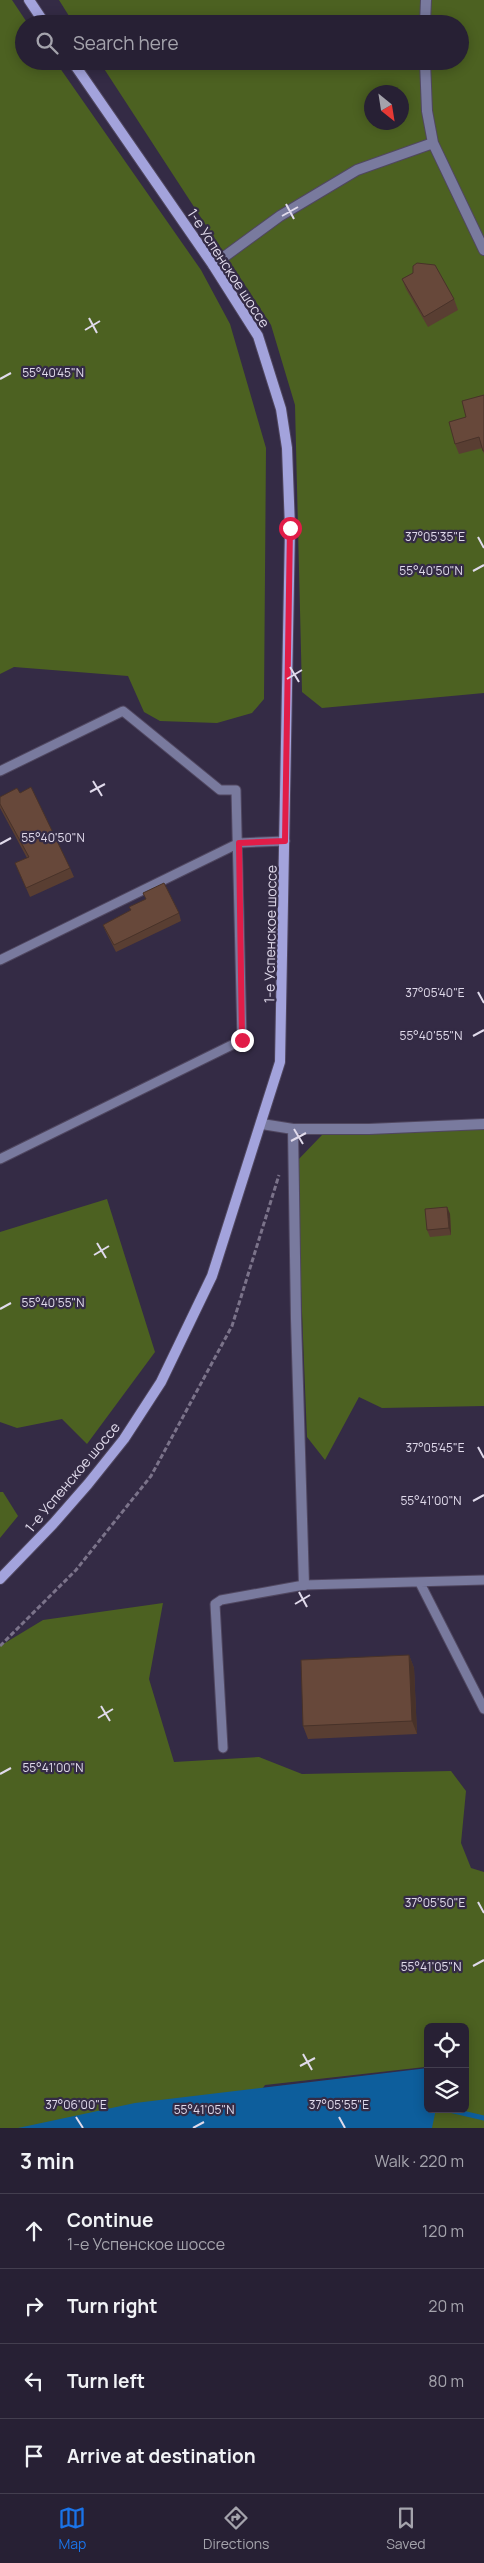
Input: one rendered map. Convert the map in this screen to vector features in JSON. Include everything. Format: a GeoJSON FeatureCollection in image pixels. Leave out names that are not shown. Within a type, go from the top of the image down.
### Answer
{"type":"FeatureCollection","features":[{"type":"Feature","properties":{"kind":"main road"},"geometry":{"type":"LineString","coordinates":[[29,0],[40,15]]}},
{"type":"Feature","properties":{"kind":"main road","name":"1-е Успенское шоссе"},"geometry":{"type":"LineString","coordinates":[[0,1579],[53,1524],[88,1484],[124,1438],[161,1382],[212,1276],[262,1124],[280,1062],[290,528],[287,448],[281,409],[258,336],[213,265],[78,70]]}},
{"type":"Feature","properties":{"kind":"street"},"geometry":{"type":"LineString","coordinates":[[425,15],[426,0]]}},
{"type":"Feature","properties":{"kind":"street"},"geometry":{"type":"LineString","coordinates":[[425,70],[427,111],[433,143],[484,250]]}},
{"type":"Feature","properties":{"kind":"street"},"geometry":{"type":"LineString","coordinates":[[213,265],[280,216],[358,170],[433,143]]}},
{"type":"Feature","properties":{"kind":"street"},"geometry":{"type":"LineString","coordinates":[[262,1124],[293,1129],[369,1129],[484,1124]]}},
{"type":"Feature","properties":{"kind":"street"},"geometry":{"type":"LineString","coordinates":[[293,1129],[296,1319],[304,1586]]}},
{"type":"Feature","properties":{"kind":"lane"},"geometry":{"type":"LineString","coordinates":[[0,771],[123,711],[220,790],[236,790],[239,843],[242,1040],[0,1159]]}},
{"type":"Feature","properties":{"kind":"lane"},"geometry":{"type":"LineString","coordinates":[[0,960],[239,843],[285,841]]}},
{"type":"Feature","properties":{"kind":"lane"},"geometry":{"type":"LineString","coordinates":[[223,1748],[215,1604],[221,1600],[304,1586],[484,1580]]}},
{"type":"Feature","properties":{"kind":"lane"},"geometry":{"type":"LineString","coordinates":[[420,1583],[484,1709]]}},
{"type":"Feature","properties":{"kind":"path"},"geometry":{"type":"LineString","coordinates":[[0,1646],[76,1570],[151,1476],[232,1326],[282,1167]]}},
{"type":"Feature","properties":{"kind":"green space"},"geometry":{"type":"Polygon","coordinates":[[[0,0],[12,0],[22,15],[15,15],[15,70],[61,70],[201,270],[230,324],[266,448],[264,699],[252,713],[217,723],[160,721],[144,712],[128,676],[14,667],[0,674],[0,0]]]}},
{"type":"Feature","properties":{"kind":"green space"},"geometry":{"type":"Polygon","coordinates":[[[59,0],[484,0],[484,693],[322,708],[302,692],[295,405],[271,325],[105,70],[469,70],[469,15],[68,15],[59,0]]]}},
{"type":"Feature","properties":{"kind":"green space"},"geometry":{"type":"Polygon","coordinates":[[[484,1129],[484,1406],[382,1408],[359,1397],[325,1460],[307,1437],[296,1162],[322,1135],[484,1129]]]}},
{"type":"Feature","properties":{"kind":"green space"},"geometry":{"type":"Polygon","coordinates":[[[107,1199],[155,1352],[87,1444],[62,1419],[17,1428],[0,1422],[0,1232],[107,1199]]]}},
{"type":"Feature","properties":{"kind":"green space"},"geometry":{"type":"Polygon","coordinates":[[[0,1492],[3,1492],[18,1516],[0,1538],[0,1492]]]}},
{"type":"Feature","properties":{"kind":"green space"},"geometry":{"type":"Polygon","coordinates":[[[163,1603],[149,1679],[174,1762],[259,1757],[302,1774],[451,1771],[466,1791],[461,1843],[471,1868],[484,1872],[484,2128],[425,2128],[434,2113],[469,2113],[469,2023],[424,2023],[424,2067],[265,2085],[234,2128],[0,2128],[0,1646],[43,1620],[163,1603]]]}},
{"type":"Feature","properties":{"kind":"water"},"geometry":{"type":"Polygon","coordinates":[[[424,2068],[424,2113],[435,2113],[432,2128],[18,2128],[135,2103],[424,2068]]]}},
{"type":"Feature","properties":{"kind":"building"},"geometry":{"type":"Polygon","coordinates":[[[417,263],[435,265],[454,299],[424,317],[402,279],[413,273],[413,266],[417,263]]]}},
{"type":"Feature","properties":{"kind":"building"},"geometry":{"type":"Polygon","coordinates":[[[484,395],[484,451],[479,437],[455,444],[449,422],[466,417],[462,401],[484,395]]]}},
{"type":"Feature","properties":{"kind":"building"},"geometry":{"type":"Polygon","coordinates":[[[31,787],[70,868],[26,888],[15,863],[29,857],[0,804],[0,797],[17,788],[20,793],[31,787]]]}},
{"type":"Feature","properties":{"kind":"building"},"geometry":{"type":"Polygon","coordinates":[[[164,883],[179,913],[114,945],[103,925],[131,910],[129,907],[146,899],[143,893],[164,883]]]}},
{"type":"Feature","properties":{"kind":"building"},"geometry":{"type":"Polygon","coordinates":[[[447,1207],[449,1228],[427,1230],[425,1209],[447,1207]]]}},
{"type":"Feature","properties":{"kind":"building"},"geometry":{"type":"Polygon","coordinates":[[[409,1655],[412,1721],[303,1726],[301,1660],[409,1655]]]}},
{"type":"Feature","properties":{"kind":"waterway"},"geometry":{"type":"LineString","coordinates":[[462,2113],[484,2118]]}},
{"type":"Feature","properties":{"kind":"route"},"geometry":{"type":"LineString","coordinates":[[242,1040],[239,843],[285,841],[290,528]]}}]}
